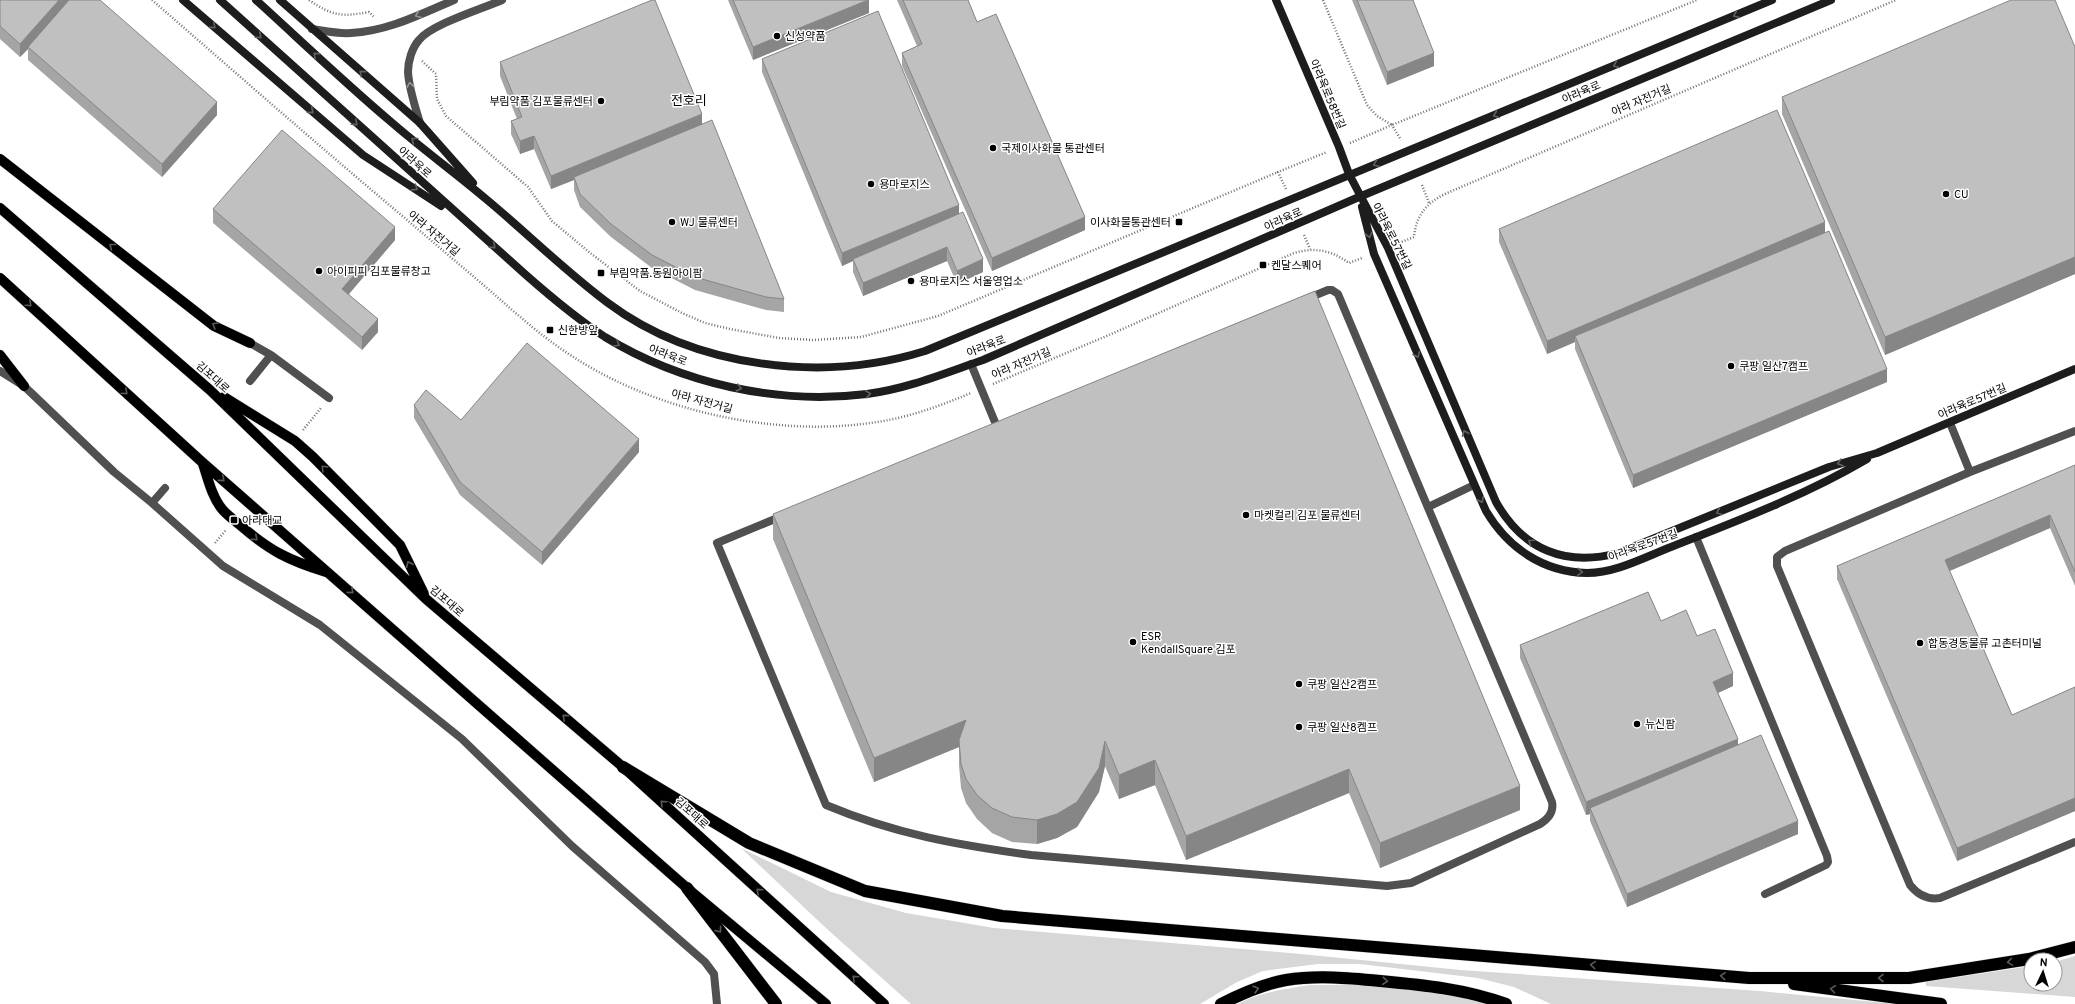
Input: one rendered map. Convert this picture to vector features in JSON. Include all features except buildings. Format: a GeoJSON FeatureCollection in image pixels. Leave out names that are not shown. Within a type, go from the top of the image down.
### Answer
{"type":"FeatureCollection","features":[{"type":"Feature","properties":{"kind":"highway"},"geometry":{"type":"LineString","coordinates":[[623,767],[750,843],[865,891],[1002,916],[1749,978],[1941,1004]]}},
{"type":"Feature","properties":{"kind":"highway"},"geometry":{"type":"LineString","coordinates":[[687,888],[776,1004]]}},
{"type":"Feature","properties":{"kind":"highway"},"geometry":{"type":"LineString","coordinates":[[1749,978],[1909,978],[2029,959],[2075,947]]}},
{"type":"Feature","properties":{"kind":"highway"},"geometry":{"type":"LineString","coordinates":[[1220,1004],[1243,992],[1286,980],[1336,977],[1438,986],[1485,996],[1506,1004]]}},
{"type":"Feature","properties":{"kind":"main road"},"geometry":{"type":"LineString","coordinates":[[0,159],[214,326],[250,343]]}},
{"type":"Feature","properties":{"kind":"main road","name":"김포대로"},"geometry":{"type":"LineString","coordinates":[[0,208],[210,390],[426,599],[623,767],[884,1004]]}},
{"type":"Feature","properties":{"kind":"main road"},"geometry":{"type":"LineString","coordinates":[[0,278],[202,462],[687,888],[826,1004]]}},
{"type":"Feature","properties":{"kind":"main road"},"geometry":{"type":"LineString","coordinates":[[0,355],[24,386]]}},
{"type":"Feature","properties":{"kind":"main road"},"geometry":{"type":"LineString","coordinates":[[210,390],[295,441],[400,545],[426,599]]}},
{"type":"Feature","properties":{"kind":"main road"},"geometry":{"type":"LineString","coordinates":[[202,462],[215,497],[222,509],[234,520],[275,552],[294,562],[330,573]]}},
{"type":"Feature","properties":{"kind":"street"},"geometry":{"type":"LineString","coordinates":[[183,0],[363,155],[464,220]]}},
{"type":"Feature","properties":{"kind":"street","name":"아라육로"},"geometry":{"type":"LineString","coordinates":[[220,0],[564,308],[604,336],[661,365],[715,382],[779,396],[812,398],[868,394],[920,383],[1023,344],[1360,197],[1831,0]]}},
{"type":"Feature","properties":{"kind":"street","name":"아라육로"},"geometry":{"type":"LineString","coordinates":[[256,0],[390,121],[488,200],[546,252],[609,304],[632,319],[682,343],[743,360],[799,367],[832,367],[885,362],[925,351],[1772,0]]}},
{"type":"Feature","properties":{"kind":"street"},"geometry":{"type":"LineString","coordinates":[[280,0],[420,123],[488,200]]}},
{"type":"Feature","properties":{"kind":"street"},"geometry":{"type":"LineString","coordinates":[[312,29],[350,33],[367,32],[386,27],[454,0]]}},
{"type":"Feature","properties":{"kind":"street"},"geometry":{"type":"LineString","coordinates":[[420,123],[412,97],[408,71],[413,51],[419,40],[427,32],[502,0]]}},
{"type":"Feature","properties":{"kind":"street","name":"아라육로58번길"},"geometry":{"type":"LineString","coordinates":[[1276,0],[1360,197]]}},
{"type":"Feature","properties":{"kind":"street","name":"아라육로57번길"},"geometry":{"type":"LineString","coordinates":[[1360,197],[1374,254],[1474,485],[1496,528],[1508,541],[1538,561],[1558,569],[1589,573],[1604,571],[1631,563],[1834,479],[1877,453]]}},
{"type":"Feature","properties":{"kind":"street","name":"아라육로57번길"},"geometry":{"type":"LineString","coordinates":[[1360,197],[1388,248],[1496,502],[1510,524],[1536,546],[1569,558],[1600,558],[1618,553],[1829,467],[1877,453],[2075,370]]}},
{"type":"Feature","properties":{"kind":"street"},"geometry":{"type":"LineString","coordinates":[[1332,290],[1338,294],[1428,506],[1552,802],[1552,812],[1545,821],[1410,882],[1387,886],[1031,855],[958,845],[888,828],[826,805],[717,543],[1332,290]]}},
{"type":"Feature","properties":{"kind":"street"},"geometry":{"type":"LineString","coordinates":[[250,343],[271,355],[329,398]]}},
{"type":"Feature","properties":{"kind":"street"},"geometry":{"type":"LineString","coordinates":[[250,381],[271,355]]}},
{"type":"Feature","properties":{"kind":"street"},"geometry":{"type":"LineString","coordinates":[[971,364],[997,427]]}},
{"type":"Feature","properties":{"kind":"street"},"geometry":{"type":"LineString","coordinates":[[0,371],[24,386],[114,472],[152,503],[223,566],[325,629],[456,734],[484,759],[572,846],[705,962],[714,974],[717,1004]]}},
{"type":"Feature","properties":{"kind":"street"},"geometry":{"type":"LineString","coordinates":[[1950,422],[1970,472]]}},
{"type":"Feature","properties":{"kind":"street"},"geometry":{"type":"LineString","coordinates":[[2075,431],[1970,472],[1785,550],[1777,557],[1777,566],[1910,885],[1915,891],[1931,900],[1940,898],[2075,842]]}},
{"type":"Feature","properties":{"kind":"street"},"geometry":{"type":"LineString","coordinates":[[1428,506],[1474,485]]}},
{"type":"Feature","properties":{"kind":"street"},"geometry":{"type":"LineString","coordinates":[[152,503],[165,488]]}},
{"type":"Feature","properties":{"kind":"street"},"geometry":{"type":"LineString","coordinates":[[1696,537],[1827,856],[1828,862],[1826,865],[1765,894]]}},
{"type":"Feature","properties":{"kind":"path","name":"아라 자전거길"},"geometry":{"type":"LineString","coordinates":[[152,0],[328,154],[519,315],[573,357],[652,396],[679,405],[737,419],[765,424],[824,427],[884,421],[916,414],[981,389],[1109,335],[1294,252],[1305,250],[1326,251],[1335,253],[1349,263]]}},
{"type":"Feature","properties":{"kind":"path"},"geometry":{"type":"LineString","coordinates":[[309,0],[320,8],[344,16],[369,12]]}},
{"type":"Feature","properties":{"kind":"path"},"geometry":{"type":"LineString","coordinates":[[1323,0],[1367,105],[1377,116],[1392,125],[1697,0]]}},
{"type":"Feature","properties":{"kind":"path","name":"아라 자전거길"},"geometry":{"type":"LineString","coordinates":[[1414,237],[1415,227],[1422,211],[1435,198],[1896,0]]}},
{"type":"Feature","properties":{"kind":"path"},"geometry":{"type":"LineString","coordinates":[[436,74],[437,99],[446,116],[528,187],[552,221],[594,257],[640,291],[682,313],[705,323],[779,338],[814,340],[861,337],[938,316],[1278,172]]}},
{"type":"Feature","properties":{"kind":"path"},"geometry":{"type":"LineString","coordinates":[[295,441],[329,398]]}},
{"type":"Feature","properties":{"kind":"path"},"geometry":{"type":"LineString","coordinates":[[207,553],[234,520]]}},
{"type":"Feature","properties":{"kind":"shaded area"},"geometry":{"type":"Polygon","coordinates":[[[741,848],[831,892],[906,913],[994,928],[1301,954],[1461,970],[1760,991],[1896,1004],[1551,1004],[1514,987],[1478,978],[1360,964],[1318,964],[1263,971],[1237,982],[1200,1004],[911,1004],[827,929],[741,848]]]}},
{"type":"Feature","properties":{"kind":"shaded area"},"geometry":{"type":"Polygon","coordinates":[[[2075,956],[2075,997],[1926,986],[1926,982],[2023,967],[2023,992],[2063,992],[2063,960],[2075,956]]]}},
{"type":"Feature","properties":{"kind":"shaded area"},"geometry":{"type":"Polygon","coordinates":[[[1310,985],[1367,985],[1445,992],[1491,1004],[1238,1004],[1264,994],[1310,985]]]}},
{"type":"Feature","properties":{"kind":"place","name":"신성약품"},"geometry":{"type":"Point","coordinates":[777,36]}},
{"type":"Feature","properties":{"kind":"place","name":"부림약품 김포물류센터"},"geometry":{"type":"Point","coordinates":[601,101]}},
{"type":"Feature","properties":{"kind":"place","name":"국제이사화물 통관센터"},"geometry":{"type":"Point","coordinates":[993,148]}},
{"type":"Feature","properties":{"kind":"place","name":"용마로지스"},"geometry":{"type":"Point","coordinates":[871,184]}},
{"type":"Feature","properties":{"kind":"place","name":"CU"},"geometry":{"type":"Point","coordinates":[1946,194]}},
{"type":"Feature","properties":{"kind":"place","name":"WJ 물류센터"},"geometry":{"type":"Point","coordinates":[672,222]}},
{"type":"Feature","properties":{"kind":"place","name":"이사화물통관센터"},"geometry":{"type":"Point","coordinates":[1179,222]}},
{"type":"Feature","properties":{"kind":"place","name":"켄달스퀘어"},"geometry":{"type":"Point","coordinates":[1263,265]}},
{"type":"Feature","properties":{"kind":"place","name":"아이피피 김포물류창고"},"geometry":{"type":"Point","coordinates":[319,271]}},
{"type":"Feature","properties":{"kind":"place","name":"부림약품.동원아이팜"},"geometry":{"type":"Point","coordinates":[601,273]}},
{"type":"Feature","properties":{"kind":"place","name":"용마로지스 서울영업소"},"geometry":{"type":"Point","coordinates":[911,281]}},
{"type":"Feature","properties":{"kind":"place","name":"신한방앞"},"geometry":{"type":"Point","coordinates":[550,330]}},
{"type":"Feature","properties":{"kind":"place","name":"쿠팡 일산7캠프"},"geometry":{"type":"Point","coordinates":[1731,366]}},
{"type":"Feature","properties":{"kind":"place","name":"마켓컬리 김포 물류센터"},"geometry":{"type":"Point","coordinates":[1246,515]}},
{"type":"Feature","properties":{"kind":"place","name":"아라대교"},"geometry":{"type":"Point","coordinates":[234,520]}},
{"type":"Feature","properties":{"kind":"place","name":"ESR KendallSquare 김포"},"geometry":{"type":"Point","coordinates":[1133,642]}},
{"type":"Feature","properties":{"kind":"place","name":"합동경동물류 고촌터미널"},"geometry":{"type":"Point","coordinates":[1920,643]}},
{"type":"Feature","properties":{"kind":"place","name":"쿠팡 일산2캠프"},"geometry":{"type":"Point","coordinates":[1299,684]}},
{"type":"Feature","properties":{"kind":"place","name":"뉴신팜"},"geometry":{"type":"Point","coordinates":[1637,724]}},
{"type":"Feature","properties":{"kind":"place","name":"쿠팡 일산8켐프"},"geometry":{"type":"Point","coordinates":[1299,727]}},
{"type":"Feature","properties":{"kind":"district","name":"전호리"},"geometry":{"type":"Point","coordinates":[689,100]}}]}
